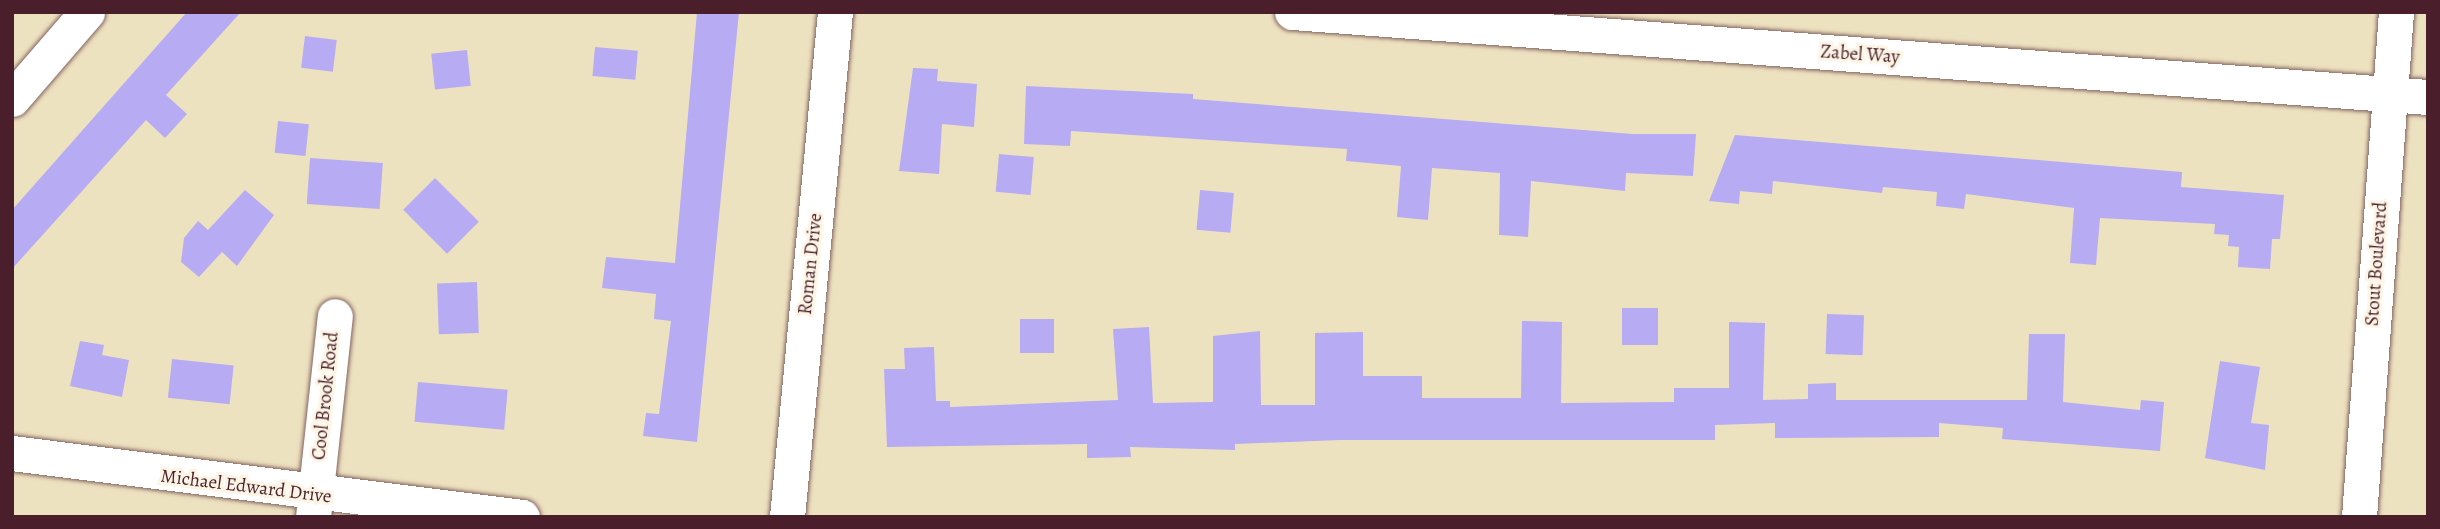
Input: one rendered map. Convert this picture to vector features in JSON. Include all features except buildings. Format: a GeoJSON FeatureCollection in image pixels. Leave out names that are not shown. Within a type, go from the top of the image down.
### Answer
{"type":"FeatureCollection","features":[{"type":"Feature","properties":{"kind":"street"},"geometry":{"type":"LineString","coordinates":[[12,99],[87,12]]}},
{"type":"Feature","properties":{"kind":"street","name":"Roman Drive"},"geometry":{"type":"LineString","coordinates":[[787,517],[835,12]]}},
{"type":"Feature","properties":{"kind":"street","name":"Zabel Way"},"geometry":{"type":"LineString","coordinates":[[1292,12],[2428,97]]}},
{"type":"Feature","properties":{"kind":"street","name":"Stout Boulevard"},"geometry":{"type":"LineString","coordinates":[[2359,517],[2396,12]]}},
{"type":"Feature","properties":{"kind":"street","name":"Cool Brook Road"},"geometry":{"type":"LineString","coordinates":[[314,506],[335,316]]}},
{"type":"Feature","properties":{"kind":"street","name":"Michael Edward Drive"},"geometry":{"type":"LineString","coordinates":[[12,453],[314,506],[522,517]]}}]}
